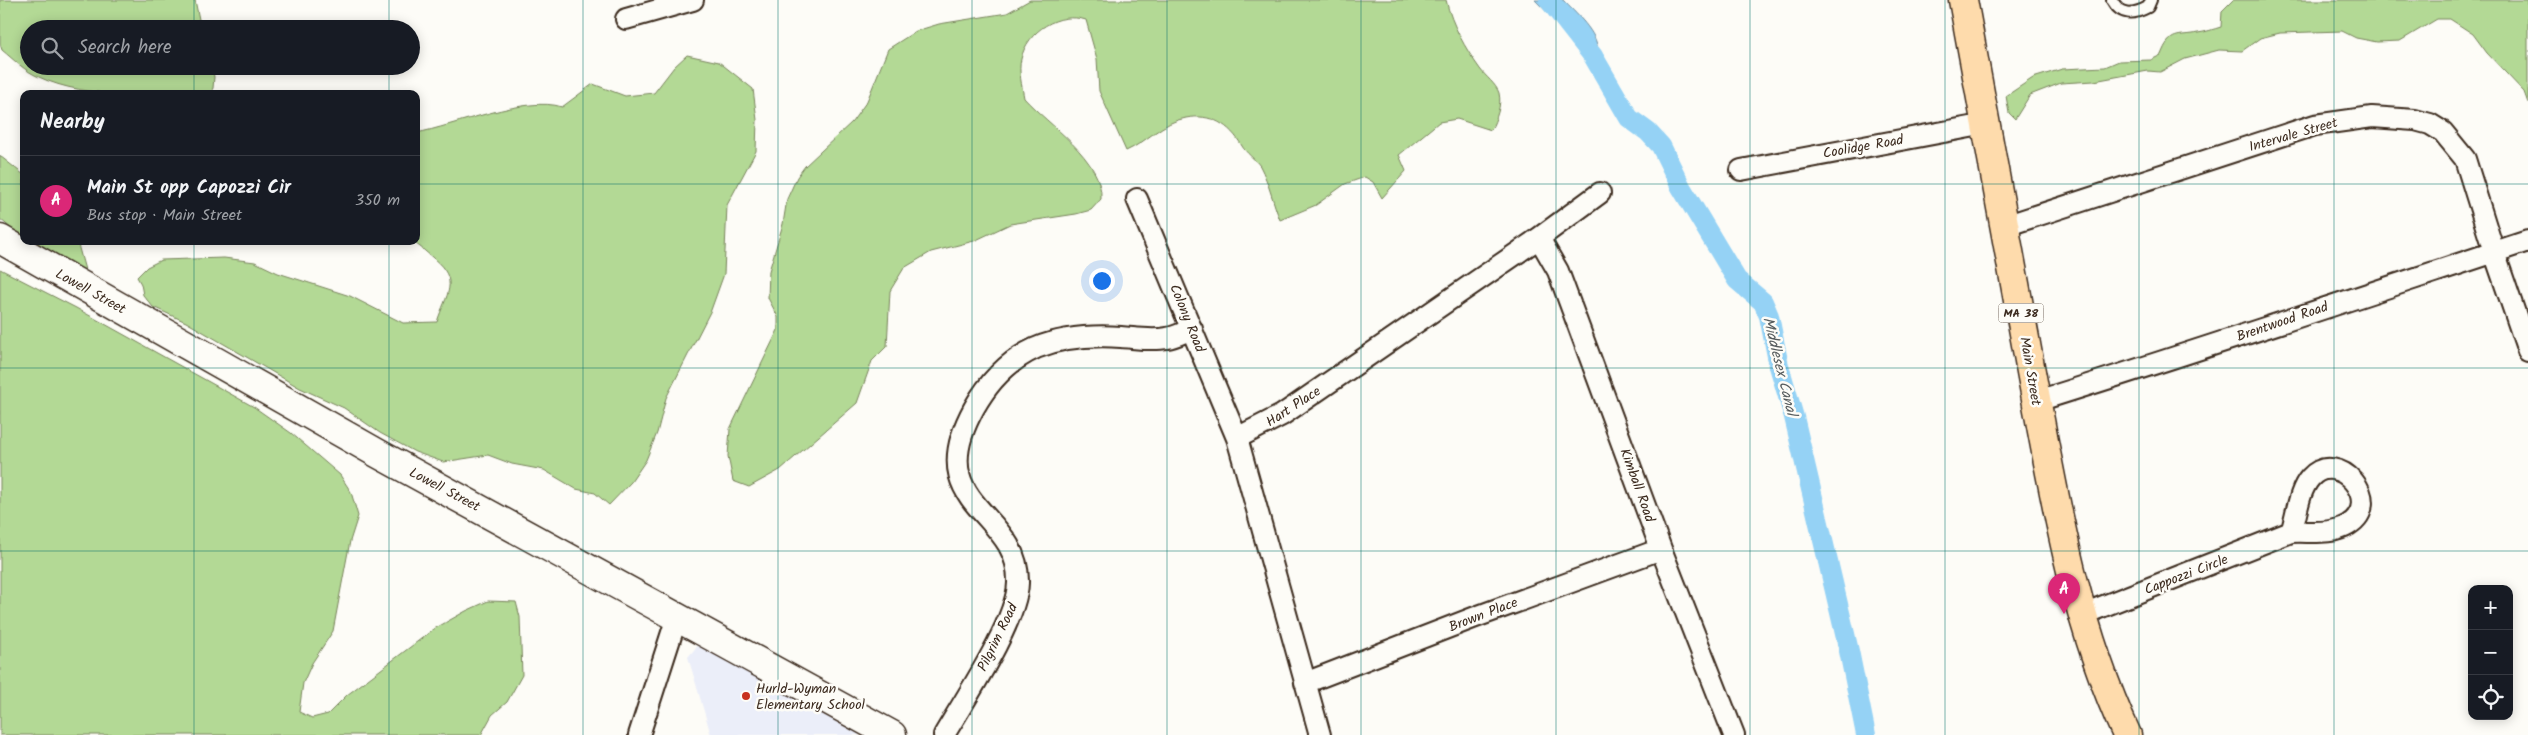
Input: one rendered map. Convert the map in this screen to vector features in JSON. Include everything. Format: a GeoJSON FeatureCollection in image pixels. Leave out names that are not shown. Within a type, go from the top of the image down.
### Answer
{"type":"FeatureCollection","features":[{"type":"Feature","properties":{"kind":"main road","name":"Main Street"},"geometry":{"type":"LineString","coordinates":[[1963,0],[2036,401],[2081,615],[2098,666],[2128,735]]}},
{"type":"Feature","properties":{"kind":"street"},"geometry":{"type":"LineString","coordinates":[[626,19],[693,0]]}},
{"type":"Feature","properties":{"kind":"street","name":"Intervale Street"},"geometry":{"type":"LineString","coordinates":[[2005,226],[2315,125],[2349,118],[2391,117],[2430,124],[2452,140],[2466,159],[2494,252],[2528,351]]}},
{"type":"Feature","properties":{"kind":"street","name":"Coolidge Road"},"geometry":{"type":"LineString","coordinates":[[1741,170],[1986,124]]}},
{"type":"Feature","properties":{"kind":"street","name":"Hart Place"},"geometry":{"type":"LineString","coordinates":[[1237,438],[1282,414],[1539,238],[1600,193]]}},
{"type":"Feature","properties":{"kind":"street","name":"Colony Road"},"geometry":{"type":"LineString","coordinates":[[1137,199],[1237,438]]}},
{"type":"Feature","properties":{"kind":"street","name":"Kimball Road"},"geometry":{"type":"LineString","coordinates":[[1539,238],[1558,270],[1661,549],[1734,735]]}},
{"type":"Feature","properties":{"kind":"street","name":"Lowell Street"},"geometry":{"type":"LineString","coordinates":[[0,239],[377,453],[892,735]]}},
{"type":"Feature","properties":{"kind":"street","name":"Brentwood Road"},"geometry":{"type":"LineString","coordinates":[[2036,401],[2173,360],[2346,300],[2528,241]]}},
{"type":"Feature","properties":{"kind":"street","name":"Pilgrim Road"},"geometry":{"type":"LineString","coordinates":[[944,735],[1005,628],[1018,590],[1018,572],[1012,550],[970,498],[960,474],[958,457],[960,437],[977,402],[1005,368],[1025,354],[1044,345],[1091,336],[1164,339],[1192,329]]}},
{"type":"Feature","properties":{"kind":"street"},"geometry":{"type":"LineString","coordinates":[[1237,438],[1320,735]]}},
{"type":"Feature","properties":{"kind":"street","name":"Cappozzi Circle"},"geometry":{"type":"LineString","coordinates":[[2081,615],[2291,532]]}},
{"type":"Feature","properties":{"kind":"street","name":"Brown Place"},"geometry":{"type":"LineString","coordinates":[[1305,683],[1473,618],[1661,549]]}},
{"type":"Feature","properties":{"kind":"street"},"geometry":{"type":"LineString","coordinates":[[639,735],[677,617]]}},
{"type":"Feature","properties":{"kind":"lane"},"geometry":{"type":"LineString","coordinates":[[2112,0],[2120,11],[2130,13],[2148,7],[2151,0]]}},
{"type":"Feature","properties":{"kind":"shaded area","name":"Hurld-Wyman Elementary School"},"geometry":{"type":"Polygon","coordinates":[[[699,644],[864,735],[711,735],[688,657],[699,644]]]}},
{"type":"Feature","properties":{"kind":"green space"},"geometry":{"type":"Polygon","coordinates":[[[0,0],[195,0],[199,20],[20,20],[20,65],[2,50],[0,44],[0,0]]]}},
{"type":"Feature","properties":{"kind":"green space"},"geometry":{"type":"Polygon","coordinates":[[[1030,0],[1446,0],[1455,27],[1464,45],[1480,69],[1498,90],[1500,103],[1498,112],[1491,130],[1457,119],[1439,122],[1399,155],[1406,171],[1382,198],[1373,182],[1365,177],[1345,184],[1316,205],[1280,220],[1260,166],[1232,132],[1219,122],[1204,117],[1177,120],[1126,151],[1099,91],[1097,59],[1086,20],[1065,18],[1055,21],[1037,32],[1024,49],[1020,68],[1024,98],[1084,157],[1093,170],[1099,185],[1101,199],[1091,210],[1010,224],[974,241],[931,252],[904,268],[890,291],[887,346],[872,361],[857,403],[780,470],[749,487],[733,481],[728,456],[730,429],[778,330],[778,317],[768,298],[769,271],[783,224],[787,199],[797,177],[805,166],[852,122],[867,101],[888,49],[916,31],[939,24],[1007,13],[1030,0]]]}},
{"type":"Feature","properties":{"kind":"green space"},"geometry":{"type":"Polygon","coordinates":[[[2233,0],[2528,0],[2528,103],[2524,92],[2487,53],[2473,34],[2450,19],[2437,19],[2400,41],[2377,42],[2356,38],[2342,31],[2280,33],[2260,38],[2242,51],[2219,50],[2185,59],[2160,72],[2148,71],[2094,81],[2061,83],[2030,95],[2015,119],[2009,113],[2006,96],[2033,78],[2062,69],[2105,67],[2119,61],[2151,60],[2161,55],[2164,47],[2175,36],[2204,32],[2221,27],[2222,11],[2233,0]]]}},
{"type":"Feature","properties":{"kind":"green space"},"geometry":{"type":"Polygon","coordinates":[[[687,55],[719,62],[753,89],[757,120],[756,151],[727,205],[724,274],[711,310],[666,398],[657,433],[646,460],[631,482],[609,505],[595,493],[576,489],[544,470],[512,464],[488,455],[443,462],[415,452],[380,433],[344,408],[300,388],[186,322],[153,307],[143,295],[141,284],[137,277],[147,267],[161,260],[224,258],[255,262],[278,273],[350,296],[403,323],[437,322],[447,296],[449,281],[442,266],[417,245],[420,245],[420,132],[510,108],[547,104],[562,107],[593,84],[625,96],[654,93],[674,67],[687,55]]]}},
{"type":"Feature","properties":{"kind":"green space"},"geometry":{"type":"Polygon","coordinates":[[[34,75],[214,75],[214,77],[212,90],[86,90],[58,84],[34,75]]]}},
{"type":"Feature","properties":{"kind":"green space"},"geometry":{"type":"Polygon","coordinates":[[[0,156],[20,172],[20,236],[0,219],[0,156]]]}},
{"type":"Feature","properties":{"kind":"green space"},"geometry":{"type":"Polygon","coordinates":[[[33,245],[78,245],[85,270],[79,277],[33,245]]]}},
{"type":"Feature","properties":{"kind":"green space"},"geometry":{"type":"Polygon","coordinates":[[[0,269],[76,308],[254,407],[291,433],[340,475],[351,492],[358,516],[350,541],[333,631],[312,663],[303,683],[299,712],[312,718],[328,714],[347,695],[434,629],[488,601],[516,602],[520,617],[522,675],[507,702],[492,715],[481,735],[0,735],[0,269]]]}},
{"type":"Feature","properties":{"kind":"water"},"geometry":{"type":"Polygon","coordinates":[[[1535,0],[1563,0],[1590,30],[1598,52],[1593,56],[1578,44],[1535,0]]]}},
{"type":"Feature","properties":{"kind":"waterway","name":"Middlesex Canal"},"geometry":{"type":"LineString","coordinates":[[1549,0],[1593,56],[1629,118],[1648,132],[1661,146],[1681,187],[1737,280],[1763,302],[1769,316],[1779,366],[1794,417],[1849,651],[1866,735]]}},
{"type":"Feature","properties":{"kind":"place","name":"Main St opp Capozzi Cir"},"geometry":{"type":"Point","coordinates":[2064,614]}},
{"type":"Feature","properties":{"kind":"place","name":"Hurld-Wyman Elementary School"},"geometry":{"type":"Point","coordinates":[746,696]}}]}
